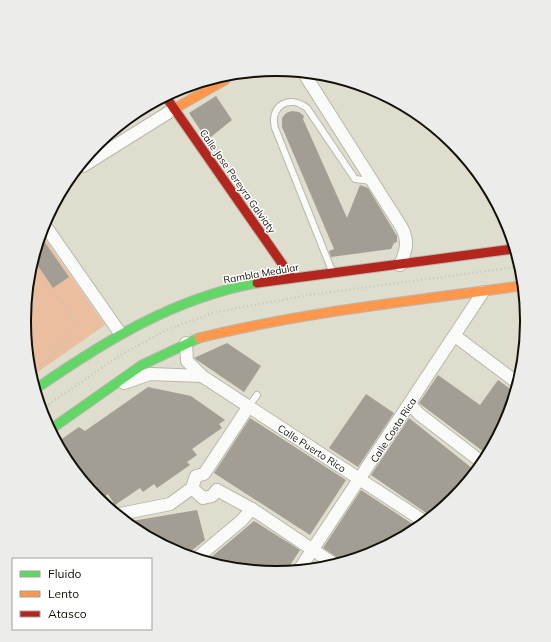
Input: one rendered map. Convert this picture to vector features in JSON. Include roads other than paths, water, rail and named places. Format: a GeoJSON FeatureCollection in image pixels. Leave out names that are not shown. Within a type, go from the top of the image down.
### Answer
{"type":"FeatureCollection","features":[{"type":"Feature","properties":{"kind":"main road"},"geometry":{"type":"LineString","coordinates":[[174,109],[220,83]]}},
{"type":"Feature","properties":{"kind":"main road","name":"Calle Jose Pereyra Galviaty"},"geometry":{"type":"LineString","coordinates":[[169,101],[292,278]]}},
{"type":"Feature","properties":{"kind":"main road","name":"Rambla Medular"},"geometry":{"type":"LineString","coordinates":[[40,386],[81,357],[120,333],[181,304],[222,291],[333,272],[400,265],[509,250]]}},
{"type":"Feature","properties":{"kind":"main road"},"geometry":{"type":"LineString","coordinates":[[55,426],[142,365],[186,343],[252,324],[518,286]]}},
{"type":"Feature","properties":{"kind":"street"},"geometry":{"type":"LineString","coordinates":[[308,79],[406,237],[407,245],[400,265]]}},
{"type":"Feature","properties":{"kind":"street"},"geometry":{"type":"LineString","coordinates":[[91,161],[174,109]]}},
{"type":"Feature","properties":{"kind":"street"},"geometry":{"type":"LineString","coordinates":[[49,231],[120,333]]}},
{"type":"Feature","properties":{"kind":"street","name":"Calle Costa Rica"},"geometry":{"type":"LineString","coordinates":[[304,563],[484,292]]}},
{"type":"Feature","properties":{"kind":"street"},"geometry":{"type":"LineString","coordinates":[[455,336],[513,379]]}},
{"type":"Feature","properties":{"kind":"street","name":"Calle Puerto Rico"},"geometry":{"type":"LineString","coordinates":[[186,343],[187,361],[202,376],[419,518]]}},
{"type":"Feature","properties":{"kind":"street"},"geometry":{"type":"LineString","coordinates":[[112,387],[150,374],[202,376]]}},
{"type":"Feature","properties":{"kind":"street"},"geometry":{"type":"LineString","coordinates":[[410,404],[419,414],[478,459]]}},
{"type":"Feature","properties":{"kind":"street"},"geometry":{"type":"LineString","coordinates":[[125,513],[170,504],[192,488],[196,476],[204,474],[249,406]]}},
{"type":"Feature","properties":{"kind":"street"},"geometry":{"type":"LineString","coordinates":[[204,474],[212,479],[217,490],[252,509],[328,560]]}},
{"type":"Feature","properties":{"kind":"street"},"geometry":{"type":"LineString","coordinates":[[192,488],[203,498],[212,496],[217,490]]}},
{"type":"Feature","properties":{"kind":"street"},"geometry":{"type":"LineString","coordinates":[[201,554],[241,522],[252,509]]}},
{"type":"Feature","properties":{"kind":"lane"},"geometry":{"type":"LineString","coordinates":[[333,272],[275,128],[273,117],[279,107],[290,102],[302,104],[307,108],[354,179],[372,181]]}},
{"type":"Feature","properties":{"kind":"lane"},"geometry":{"type":"LineString","coordinates":[[249,406],[257,395]]}}]}
